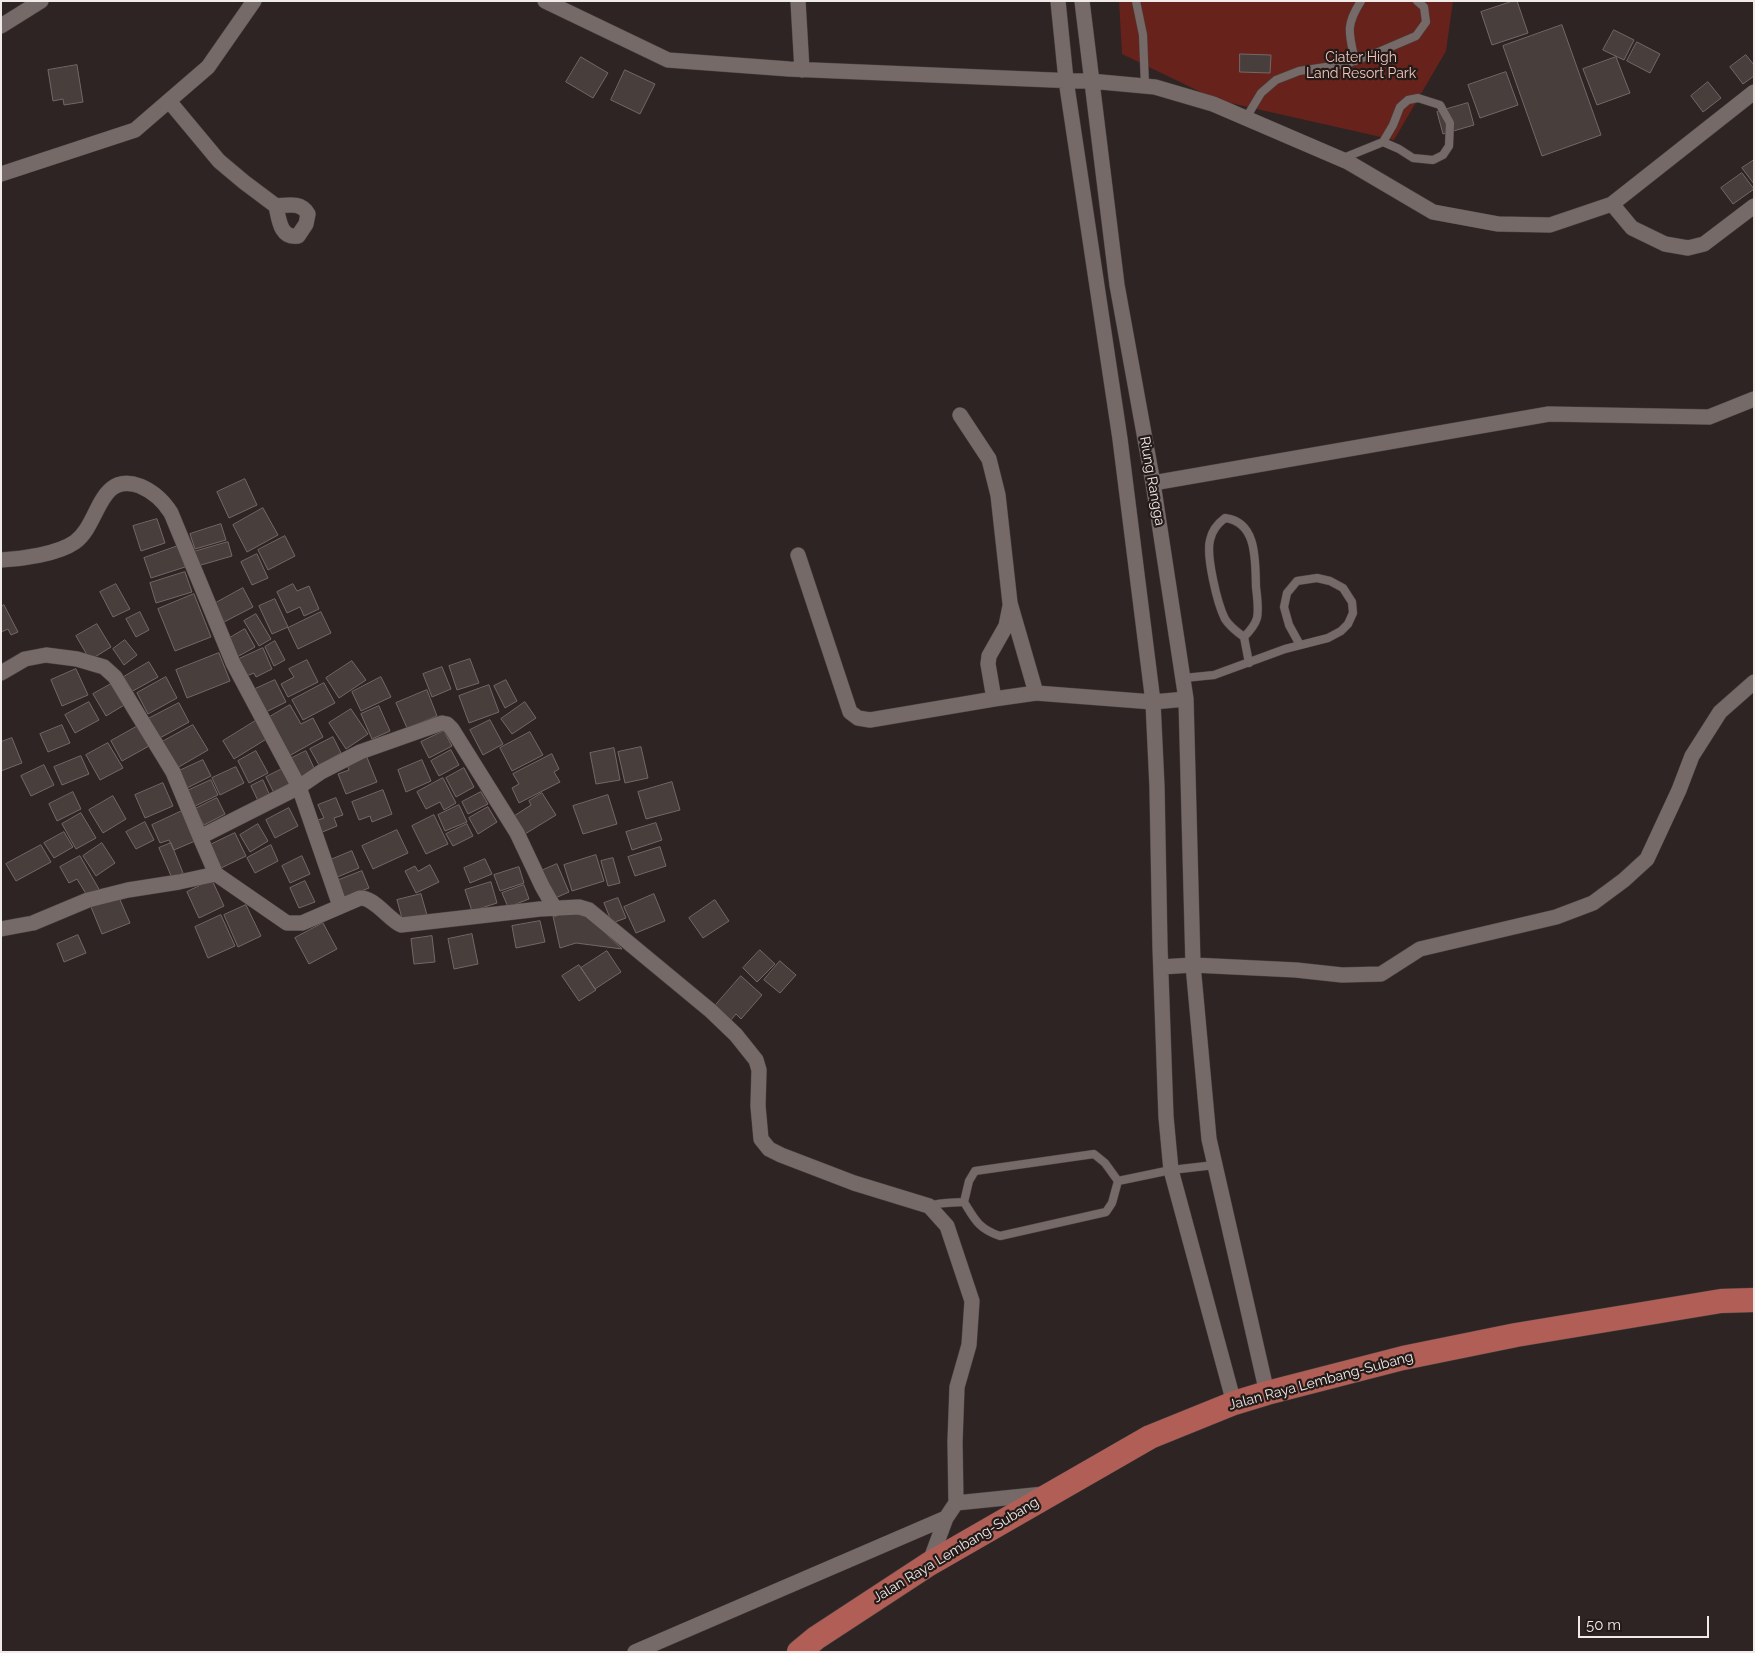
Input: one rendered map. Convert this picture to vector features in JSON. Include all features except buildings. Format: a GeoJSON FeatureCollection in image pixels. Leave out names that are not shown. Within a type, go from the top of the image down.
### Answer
{"type":"FeatureCollection","features":[{"type":"Feature","properties":{"kind":"main road","name":"Jalan Raya Lembang-Subang"},"geometry":{"type":"LineString","coordinates":[[799,1652],[816,1638],[929,1564],[1051,1493],[1150,1437],[1234,1403],[1403,1358],[1516,1334],[1721,1300],[1754,1300]]}},
{"type":"Feature","properties":{"kind":"street"},"geometry":{"type":"LineString","coordinates":[[1,26],[41,1]]}},
{"type":"Feature","properties":{"kind":"street"},"geometry":{"type":"LineString","coordinates":[[1,174],[135,130],[208,67],[254,1]]}},
{"type":"Feature","properties":{"kind":"street"},"geometry":{"type":"LineString","coordinates":[[545,1],[668,60],[802,70],[1090,80],[1155,87],[1213,104],[1342,159],[1432,212],[1498,224],[1550,225],[1612,204],[1754,92]]}},
{"type":"Feature","properties":{"kind":"street"},"geometry":{"type":"LineString","coordinates":[[798,1],[802,70]]}},
{"type":"Feature","properties":{"kind":"street"},"geometry":{"type":"LineString","coordinates":[[1058,1],[1066,80],[1120,439],[1153,702],[1166,1117],[1171,1170],[1234,1403]]}},
{"type":"Feature","properties":{"kind":"street","name":"Riung Rangga"},"geometry":{"type":"LineString","coordinates":[[1082,1],[1090,80],[1117,285],[1153,483],[1184,678],[1194,965],[1209,1139],[1267,1393]]}},
{"type":"Feature","properties":{"kind":"street"},"geometry":{"type":"LineString","coordinates":[[169,101],[219,161],[276,206]]}},
{"type":"Feature","properties":{"kind":"street"},"geometry":{"type":"LineString","coordinates":[[1612,204],[1632,228],[1665,244],[1688,248],[1704,244],[1754,206]]}},
{"type":"Feature","properties":{"kind":"street"},"geometry":{"type":"LineString","coordinates":[[1153,483],[1549,414],[1709,417],[1754,399]]}},
{"type":"Feature","properties":{"kind":"street"},"geometry":{"type":"LineString","coordinates":[[960,415],[989,459],[998,494],[1010,603],[1036,693]]}},
{"type":"Feature","properties":{"kind":"street"},"geometry":{"type":"LineString","coordinates":[[1,560],[57,550],[74,542],[85,533],[102,500],[111,488],[122,483],[141,487],[164,502],[233,663],[299,787],[340,906]]}},
{"type":"Feature","properties":{"kind":"street"},"geometry":{"type":"LineString","coordinates":[[798,555],[850,712],[858,718],[870,720],[1036,693],[1153,702],[1186,699]]}},
{"type":"Feature","properties":{"kind":"street"},"geometry":{"type":"LineString","coordinates":[[994,699],[988,664],[989,656],[1006,626],[1010,603]]}},
{"type":"Feature","properties":{"kind":"street"},"geometry":{"type":"LineString","coordinates":[[1,673],[25,659],[46,655],[77,659],[104,667],[116,677],[173,772],[216,874],[287,923],[302,923],[360,898],[365,898],[394,922],[401,925],[540,909],[579,907],[589,910],[711,1010],[736,1035],[756,1060],[759,1070],[758,1106],[761,1139],[769,1149],[854,1183],[929,1206],[947,1226],[972,1301],[969,1345],[957,1387],[955,1442],[956,1503],[946,1518],[929,1564]]}},
{"type":"Feature","properties":{"kind":"street"},"geometry":{"type":"LineString","coordinates":[[1161,967],[1194,965],[1296,970],[1342,975],[1380,974],[1420,949],[1556,917],[1593,903],[1624,880],[1647,859],[1679,790],[1692,756],[1720,712],[1754,682]]}},
{"type":"Feature","properties":{"kind":"street"},"geometry":{"type":"LineString","coordinates":[[200,837],[299,787],[321,772],[360,752],[438,724],[448,724],[517,833],[555,909]]}},
{"type":"Feature","properties":{"kind":"street"},"geometry":{"type":"LineString","coordinates":[[1,929],[33,923],[88,900],[128,890],[216,874]]}},
{"type":"Feature","properties":{"kind":"street"},"geometry":{"type":"LineString","coordinates":[[956,1503],[1051,1493]]}},
{"type":"Feature","properties":{"kind":"street"},"geometry":{"type":"LineString","coordinates":[[635,1652],[946,1518]]}},
{"type":"Feature","properties":{"kind":"lane"},"geometry":{"type":"LineString","coordinates":[[1136,1],[1144,35],[1145,86]]}},
{"type":"Feature","properties":{"kind":"lane"},"geometry":{"type":"LineString","coordinates":[[1355,60],[1350,36],[1351,18],[1361,1]]}},
{"type":"Feature","properties":{"kind":"lane"},"geometry":{"type":"LineString","coordinates":[[1246,118],[1261,93],[1276,80],[1299,71],[1346,64],[1416,36],[1426,22],[1424,7],[1417,1]]}},
{"type":"Feature","properties":{"kind":"lane"},"geometry":{"type":"LineString","coordinates":[[1342,159],[1382,142],[1393,125],[1400,107],[1408,100],[1418,98],[1440,105],[1450,123],[1449,146],[1442,155],[1433,160],[1413,158],[1399,149],[1382,142]]}},
{"type":"Feature","properties":{"kind":"lane"},"geometry":{"type":"LineString","coordinates":[[1244,637],[1252,629],[1257,618],[1255,547],[1245,528],[1235,519],[1225,518],[1216,525],[1210,540],[1211,574],[1225,618],[1234,630],[1244,637],[1249,662]]}},
{"type":"Feature","properties":{"kind":"lane"},"geometry":{"type":"LineString","coordinates":[[1184,678],[1214,675],[1300,645],[1328,638],[1341,632],[1348,624],[1353,613],[1352,602],[1343,588],[1330,581],[1317,578],[1297,582],[1287,593],[1284,607],[1289,624],[1300,645]]}},
{"type":"Feature","properties":{"kind":"lane"},"geometry":{"type":"LineString","coordinates":[[1094,1154],[1105,1163],[1118,1181],[1112,1203],[1106,1212],[1000,1236],[988,1232],[979,1226],[964,1202],[969,1181],[975,1171],[1094,1154]]}},
{"type":"Feature","properties":{"kind":"lane"},"geometry":{"type":"LineString","coordinates":[[1118,1181],[1171,1170],[1214,1165]]}},
{"type":"Feature","properties":{"kind":"lane"},"geometry":{"type":"LineString","coordinates":[[929,1206],[941,1202],[949,1204],[964,1202]]}},
{"type":"Feature","properties":{"kind":"green space","name":"Ciater High Land Resort Park"},"geometry":{"type":"Polygon","coordinates":[[[1119,1],[1453,1],[1446,51],[1394,140],[1217,100],[1122,54],[1119,1]]]}}]}
